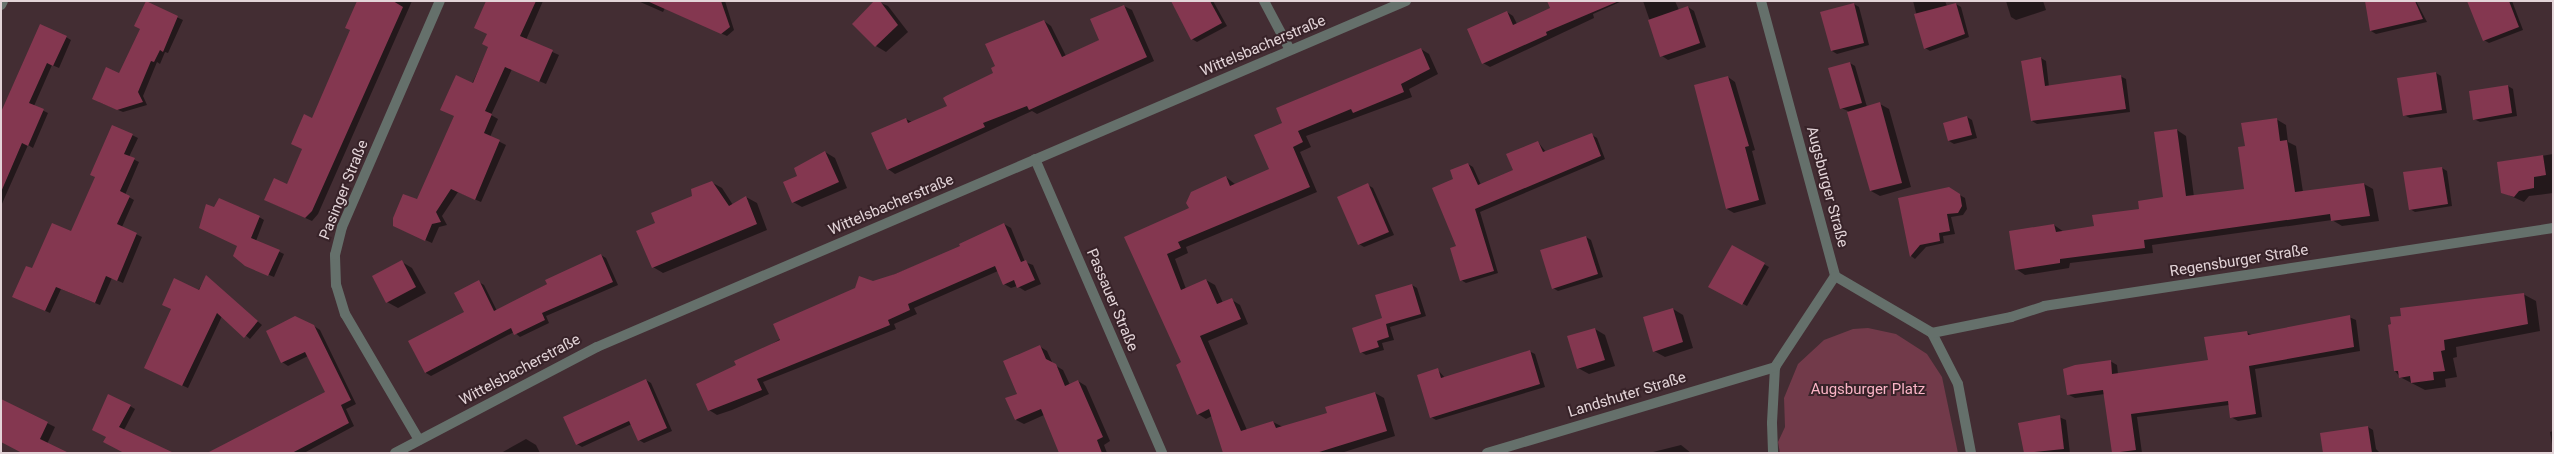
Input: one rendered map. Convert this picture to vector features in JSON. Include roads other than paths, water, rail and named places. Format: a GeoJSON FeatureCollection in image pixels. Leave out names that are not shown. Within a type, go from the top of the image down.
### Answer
{"type":"FeatureCollection","features":[{"type":"Feature","properties":{"kind":"street"},"geometry":{"type":"LineString","coordinates":[[1,5],[3,1]]}},
{"type":"Feature","properties":{"kind":"street","name":"Pasinger Straße"},"geometry":{"type":"LineString","coordinates":[[419,440],[345,314],[336,285],[334,255],[342,227],[440,1]]}},
{"type":"Feature","properties":{"kind":"street"},"geometry":{"type":"LineString","coordinates":[[1264,1],[1290,50]]}},
{"type":"Feature","properties":{"kind":"street","name":"Wittelsbacherstraße"},"geometry":{"type":"LineString","coordinates":[[395,453],[597,347],[1406,1]]}},
{"type":"Feature","properties":{"kind":"street","name":"Augsburger Straße"},"geometry":{"type":"LineString","coordinates":[[1761,1],[1835,276]]}},
{"type":"Feature","properties":{"kind":"street","name":"Passauer Straße"},"geometry":{"type":"LineString","coordinates":[[1035,159],[1162,453]]}},
{"type":"Feature","properties":{"kind":"street","name":"Regensburger Straße"},"geometry":{"type":"LineString","coordinates":[[1932,333],[2011,317],[2053,305],[2553,228]]}},
{"type":"Feature","properties":{"kind":"street"},"geometry":{"type":"LineString","coordinates":[[1773,453],[1772,423],[1776,367],[1835,276],[1932,333],[1958,384],[1971,453]]}},
{"type":"Feature","properties":{"kind":"street","name":"Landshuter Straße"},"geometry":{"type":"LineString","coordinates":[[1487,453],[1776,367]]}},
{"type":"Feature","properties":{"kind":"park label","name":"Augsburger Platz"},"geometry":{"type":"Point","coordinates":[1868,390]}}]}
